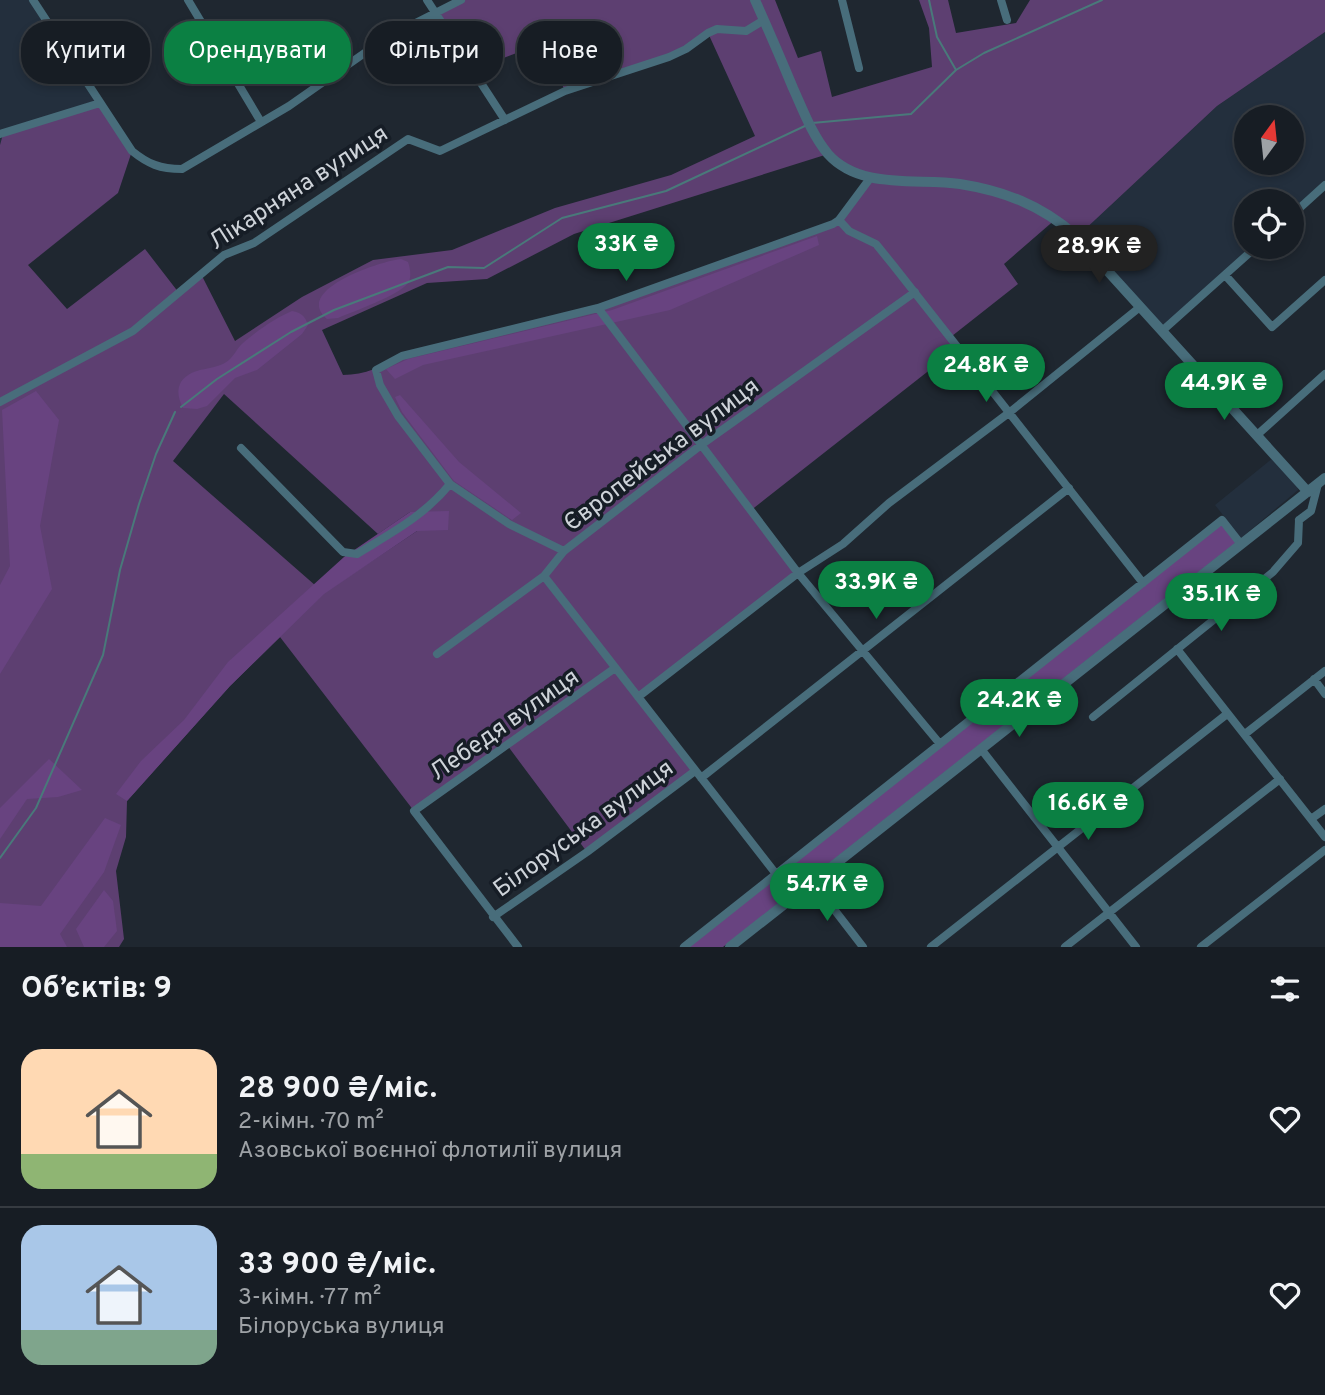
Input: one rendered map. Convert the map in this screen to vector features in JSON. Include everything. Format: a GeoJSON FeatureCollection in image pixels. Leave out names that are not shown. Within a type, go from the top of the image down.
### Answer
{"type":"FeatureCollection","features":[{"type":"Feature","properties":{"kind":"street"},"geometry":{"type":"LineString","coordinates":[[33,0],[132,151],[146,163],[165,169],[181,169],[289,106],[386,38],[461,0]]}},
{"type":"Feature","properties":{"kind":"street"},"geometry":{"type":"LineString","coordinates":[[188,0],[261,121]]}},
{"type":"Feature","properties":{"kind":"street"},"geometry":{"type":"LineString","coordinates":[[427,0],[505,120]]}},
{"type":"Feature","properties":{"kind":"street"},"geometry":{"type":"LineString","coordinates":[[755,0],[803,111],[828,154],[855,174],[957,184],[992,191],[1034,205],[1056,219],[1075,235],[1308,492]]}},
{"type":"Feature","properties":{"kind":"street"},"geometry":{"type":"LineString","coordinates":[[842,0],[859,68]]}},
{"type":"Feature","properties":{"kind":"street"},"geometry":{"type":"LineString","coordinates":[[1001,0],[1007,20]]}},
{"type":"Feature","properties":{"kind":"street","name":"Лікарняна вулиця"},"geometry":{"type":"LineString","coordinates":[[0,402],[133,331],[224,255],[254,243],[408,139],[440,152],[565,91],[686,50],[717,29],[746,31],[764,20]]}},
{"type":"Feature","properties":{"kind":"street"},"geometry":{"type":"LineString","coordinates":[[0,145],[1,134],[100,103]]}},
{"type":"Feature","properties":{"kind":"street"},"geometry":{"type":"LineString","coordinates":[[564,551],[509,524],[450,484],[398,416],[380,385],[376,370],[402,356],[598,308],[833,224],[839,220],[871,177]]}},
{"type":"Feature","properties":{"kind":"street"},"geometry":{"type":"LineString","coordinates":[[1304,204],[1325,185]]}},
{"type":"Feature","properties":{"kind":"street"},"geometry":{"type":"LineString","coordinates":[[839,220],[849,231],[876,244],[1143,583]]}},
{"type":"Feature","properties":{"kind":"street"},"geometry":{"type":"LineString","coordinates":[[1162,331],[1243,259]]}},
{"type":"Feature","properties":{"kind":"street"},"geometry":{"type":"LineString","coordinates":[[1225,275],[1272,327],[1325,279]]}},
{"type":"Feature","properties":{"kind":"street","name":"Європейська вулиця"},"geometry":{"type":"LineString","coordinates":[[437,654],[544,576],[564,551],[701,445],[915,292]]}},
{"type":"Feature","properties":{"kind":"street"},"geometry":{"type":"LineString","coordinates":[[598,308],[798,573],[940,744]]}},
{"type":"Feature","properties":{"kind":"street"},"geometry":{"type":"LineString","coordinates":[[638,697],[798,573],[843,544],[888,503],[1010,412],[1139,308]]}},
{"type":"Feature","properties":{"kind":"street"},"geometry":{"type":"LineString","coordinates":[[1257,435],[1325,373]]}},
{"type":"Feature","properties":{"kind":"street"},"geometry":{"type":"LineString","coordinates":[[241,448],[343,552],[356,554],[417,516],[434,504],[450,484]]}},
{"type":"Feature","properties":{"kind":"street"},"geometry":{"type":"LineString","coordinates":[[730,947],[1240,544],[1308,492],[1323,485]]}},
{"type":"Feature","properties":{"kind":"street"},"geometry":{"type":"LineString","coordinates":[[1299,520],[1311,511],[1323,485]]}},
{"type":"Feature","properties":{"kind":"street","name":"Білоруська вулиця"},"geometry":{"type":"LineString","coordinates":[[494,917],[698,774],[863,650],[1069,488]]}},
{"type":"Feature","properties":{"kind":"street"},"geometry":{"type":"LineString","coordinates":[[1093,717],[1286,560],[1298,543],[1299,520],[1289,506]]}},
{"type":"Feature","properties":{"kind":"street"},"geometry":{"type":"LineString","coordinates":[[684,947],[1222,520],[1240,544]]}},
{"type":"Feature","properties":{"kind":"street"},"geometry":{"type":"LineString","coordinates":[[544,576],[794,897]]}},
{"type":"Feature","properties":{"kind":"street"},"geometry":{"type":"LineString","coordinates":[[1178,649],[1325,837]]}},
{"type":"Feature","properties":{"kind":"street","name":"Лебедя вулиця"},"geometry":{"type":"LineString","coordinates":[[494,917],[414,811],[615,668]]}},
{"type":"Feature","properties":{"kind":"street"},"geometry":{"type":"LineString","coordinates":[[1245,734],[1325,671]]}},
{"type":"Feature","properties":{"kind":"street"},"geometry":{"type":"LineString","coordinates":[[1314,679],[1325,694]]}},
{"type":"Feature","properties":{"kind":"street"},"geometry":{"type":"LineString","coordinates":[[931,947],[1227,714]]}},
{"type":"Feature","properties":{"kind":"street"},"geometry":{"type":"LineString","coordinates":[[981,749],[1136,947]]}},
{"type":"Feature","properties":{"kind":"street"},"geometry":{"type":"LineString","coordinates":[[1065,947],[1280,779]]}},
{"type":"Feature","properties":{"kind":"street"},"geometry":{"type":"LineString","coordinates":[[1311,819],[1325,809]]}},
{"type":"Feature","properties":{"kind":"street"},"geometry":{"type":"LineString","coordinates":[[1201,947],[1325,850]]}},
{"type":"Feature","properties":{"kind":"street"},"geometry":{"type":"LineString","coordinates":[[813,882],[863,947]]}},
{"type":"Feature","properties":{"kind":"street"},"geometry":{"type":"LineString","coordinates":[[494,917],[518,947]]}},
{"type":"Feature","properties":{"kind":"shaded area"},"geometry":{"type":"Polygon","coordinates":[[[0,0],[33,0],[47,21],[21,21],[21,84],[88,84],[100,103],[3,134],[0,145],[0,0]]]}},
{"type":"Feature","properties":{"kind":"shaded area"},"geometry":{"type":"Polygon","coordinates":[[[461,0],[775,0],[798,58],[821,51],[832,97],[932,67],[929,28],[919,0],[948,0],[956,33],[1016,23],[1030,0],[1325,0],[1325,32],[1217,106],[1080,234],[1057,218],[1004,264],[1018,284],[952,336],[959,347],[750,511],[798,573],[638,697],[695,771],[587,852],[507,745],[414,811],[280,637],[230,686],[127,801],[126,837],[116,871],[124,939],[119,947],[0,947],[0,145],[3,134],[100,103],[132,151],[118,193],[28,265],[67,309],[145,249],[179,293],[202,276],[235,341],[302,297],[373,260],[452,250],[555,208],[671,175],[755,136],[708,33],[686,49],[622,71],[622,21],[517,21],[517,53],[503,58],[503,21],[440,21],[436,14],[461,0]],[[828,154],[574,234],[487,279],[427,283],[322,330],[343,375],[351,375],[374,369],[402,356],[598,308],[833,224],[871,178],[828,154]],[[224,394],[173,461],[324,593],[417,531],[410,512],[378,534],[224,394]]]}},
{"type":"Feature","properties":{"kind":"shaded area"},"geometry":{"type":"Polygon","coordinates":[[[1325,32],[1325,180],[1304,199],[1304,189],[1234,189],[1234,259],[1237,259],[1162,326],[1080,234],[1217,106],[1325,32]]]}},
{"type":"Feature","properties":{"kind":"shaded area"},"geometry":{"type":"Polygon","coordinates":[[[562,84],[585,84],[565,91],[562,84]]]}},
{"type":"Feature","properties":{"kind":"shaded area"},"geometry":{"type":"Polygon","coordinates":[[[817,236],[819,245],[670,310],[423,365],[395,379],[386,369],[408,359],[612,310],[817,236]]]}},
{"type":"Feature","properties":{"kind":"shaded area"},"geometry":{"type":"Polygon","coordinates":[[[401,259],[408,262],[410,278],[403,288],[395,293],[338,318],[327,319],[319,308],[321,298],[343,279],[376,265],[401,259]]]}},
{"type":"Feature","properties":{"kind":"shaded area"},"geometry":{"type":"Polygon","coordinates":[[[292,311],[301,314],[307,322],[302,334],[257,370],[235,378],[207,406],[197,409],[183,408],[179,389],[186,377],[223,364],[254,334],[292,311]]]}},
{"type":"Feature","properties":{"kind":"shaded area"},"geometry":{"type":"Polygon","coordinates":[[[36,391],[59,420],[40,526],[52,589],[0,674],[0,585],[10,566],[2,410],[36,391]]]}},
{"type":"Feature","properties":{"kind":"shaded area"},"geometry":{"type":"Polygon","coordinates":[[[400,395],[459,462],[521,513],[512,520],[454,481],[402,412],[395,397],[400,395]]]}},
{"type":"Feature","properties":{"kind":"shaded area"},"geometry":{"type":"Polygon","coordinates":[[[1273,458],[1297,485],[1298,490],[1241,538],[1215,505],[1273,458]]]}},
{"type":"Feature","properties":{"kind":"shaded area"},"geometry":{"type":"Polygon","coordinates":[[[449,511],[448,530],[417,531],[324,594],[230,686],[127,801],[116,794],[141,761],[184,720],[228,662],[344,557],[410,512],[449,511]]]}},
{"type":"Feature","properties":{"kind":"shaded area"},"geometry":{"type":"Polygon","coordinates":[[[1222,521],[1238,541],[723,947],[684,947],[1222,521]]]}},
{"type":"Feature","properties":{"kind":"shaded area"},"geometry":{"type":"Polygon","coordinates":[[[49,759],[82,790],[58,797],[27,799],[0,839],[0,808],[49,759]]]}},
{"type":"Feature","properties":{"kind":"shaded area"},"geometry":{"type":"Polygon","coordinates":[[[105,818],[121,825],[104,872],[60,934],[67,947],[0,947],[0,903],[41,906],[105,818]]]}},
{"type":"Feature","properties":{"kind":"shaded area"},"geometry":{"type":"Polygon","coordinates":[[[104,890],[113,901],[117,931],[104,947],[84,947],[76,929],[104,890]]]}},
{"type":"Feature","properties":{"kind":"waterway"},"geometry":{"type":"LineString","coordinates":[[929,0],[937,37],[956,70]]}},
{"type":"Feature","properties":{"kind":"waterway"},"geometry":{"type":"LineString","coordinates":[[812,123],[911,114],[956,70],[984,53],[1102,0]]}},
{"type":"Feature","properties":{"kind":"waterway"},"geometry":{"type":"LineString","coordinates":[[181,407],[217,379],[291,332],[334,310],[448,267],[484,268],[562,218],[666,191],[807,125]]}},
{"type":"Feature","properties":{"kind":"waterway"},"geometry":{"type":"LineString","coordinates":[[0,858],[36,808],[103,655],[120,570],[139,504],[156,454],[175,412]]}}]}
